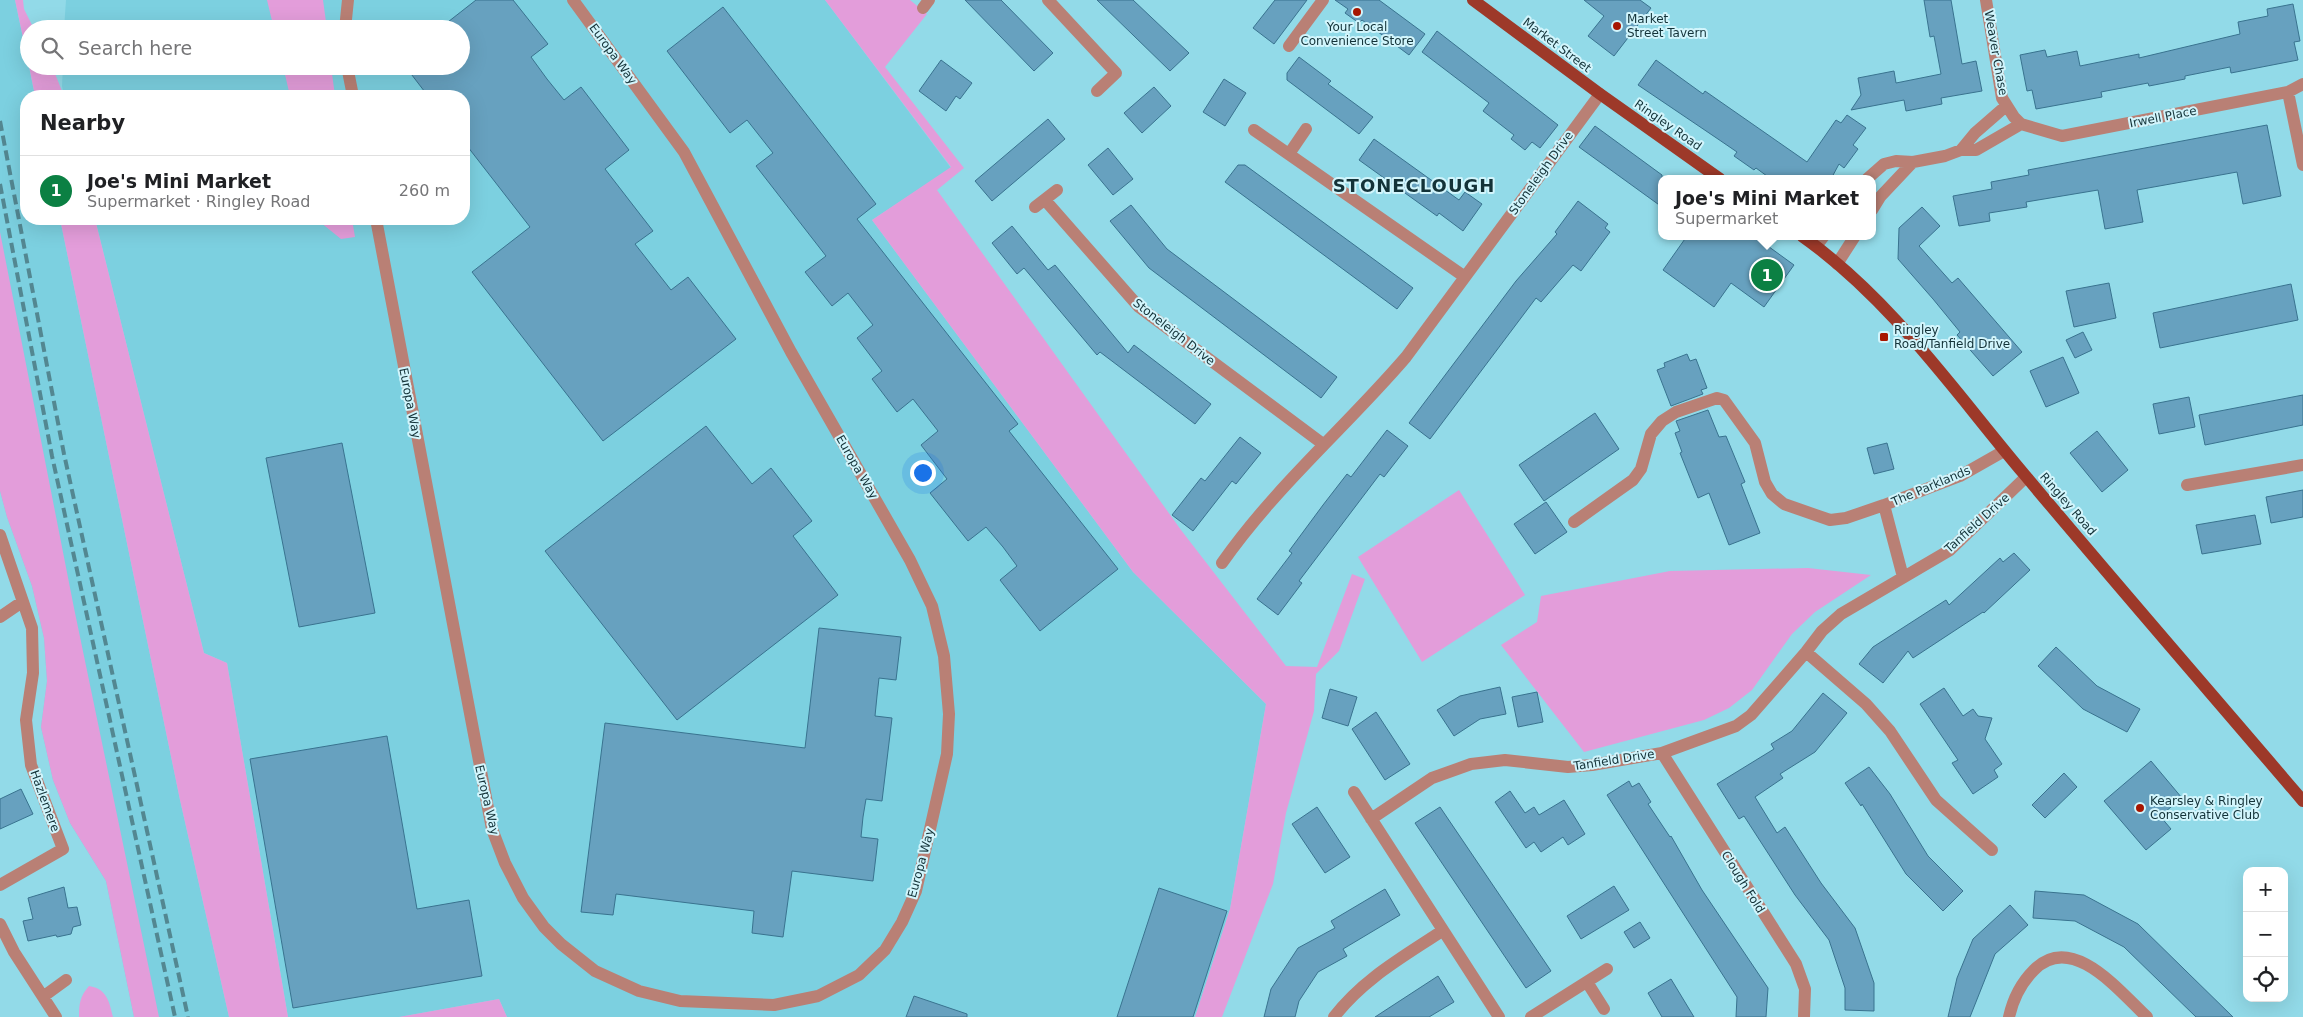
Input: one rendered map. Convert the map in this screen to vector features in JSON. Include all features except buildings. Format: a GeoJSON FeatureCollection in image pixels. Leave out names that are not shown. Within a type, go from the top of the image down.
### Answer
{"type":"FeatureCollection","features":[{"type":"Feature","properties":{"kind":"main road","name":"Market Street"},"geometry":{"type":"LineString","coordinates":[[1473,0],[1600,94]]}},
{"type":"Feature","properties":{"kind":"main road","name":"Ringley Road"},"geometry":{"type":"LineString","coordinates":[[1600,94],[1714,175]]}},
{"type":"Feature","properties":{"kind":"main road","name":"Ringley Road"},"geometry":{"type":"LineString","coordinates":[[1820,241],[1837,264],[1866,288],[1900,322],[2004,451],[2303,801]]}},
{"type":"Feature","properties":{"kind":"street"},"geometry":{"type":"LineString","coordinates":[[346,20],[348,0]]}},
{"type":"Feature","properties":{"kind":"street","name":"Europa Way"},"geometry":{"type":"LineString","coordinates":[[377,225],[492,829],[505,863],[523,898],[544,927],[561,944],[595,971],[639,991],[680,1002],[774,1005],[818,996],[859,975],[885,950],[902,922],[916,891],[947,754],[949,714],[944,656],[932,606],[910,560],[791,352],[684,152],[573,0]]}},
{"type":"Feature","properties":{"kind":"street"},"geometry":{"type":"LineString","coordinates":[[1048,0],[1116,73],[1097,91]]}},
{"type":"Feature","properties":{"kind":"street"},"geometry":{"type":"LineString","coordinates":[[1289,46],[1323,0]]}},
{"type":"Feature","properties":{"kind":"street","name":"Weaver Chase"},"geometry":{"type":"LineString","coordinates":[[1986,0],[2002,98],[2006,106]]}},
{"type":"Feature","properties":{"kind":"street"},"geometry":{"type":"LineString","coordinates":[[349,75],[352,90]]}},
{"type":"Feature","properties":{"kind":"street","name":"Irwell Place"},"geometry":{"type":"LineString","coordinates":[[2021,124],[2062,136],[2288,92],[2303,84]]}},
{"type":"Feature","properties":{"kind":"street"},"geometry":{"type":"LineString","coordinates":[[2288,92],[2303,166]]}},
{"type":"Feature","properties":{"kind":"street","name":"Stoneleigh Drive"},"geometry":{"type":"LineString","coordinates":[[1222,562],[1258,514],[1323,444],[1381,387],[1406,357],[1600,94]]}},
{"type":"Feature","properties":{"kind":"street"},"geometry":{"type":"LineString","coordinates":[[1872,175],[1884,164],[1896,161],[1913,162],[1945,156],[1961,150],[1976,150],[2021,124],[2006,106],[1975,133],[1961,150]]}},
{"type":"Feature","properties":{"kind":"street"},"geometry":{"type":"LineString","coordinates":[[1289,154],[1306,129]]}},
{"type":"Feature","properties":{"kind":"street"},"geometry":{"type":"LineString","coordinates":[[1254,130],[1464,276]]}},
{"type":"Feature","properties":{"kind":"street"},"geometry":{"type":"LineString","coordinates":[[1876,204],[1913,162]]}},
{"type":"Feature","properties":{"kind":"street","name":"Stoneleigh Drive"},"geometry":{"type":"LineString","coordinates":[[1057,190],[1040,204],[1139,307],[1323,444]]}},
{"type":"Feature","properties":{"kind":"street"},"geometry":{"type":"LineString","coordinates":[[1837,264],[1852,240]]}},
{"type":"Feature","properties":{"kind":"street","name":"The Parklands"},"geometry":{"type":"LineString","coordinates":[[1574,522],[1633,480],[1641,469],[1651,434],[1662,421],[1676,412],[1717,398],[1724,400],[1755,443],[1764,482],[1772,494],[1784,504],[1830,520],[1846,518],[1960,476],[2004,451]]}},
{"type":"Feature","properties":{"kind":"street"},"geometry":{"type":"LineString","coordinates":[[2187,485],[2303,465]]}},
{"type":"Feature","properties":{"kind":"street","name":"Tanfield Drive"},"geometry":{"type":"LineString","coordinates":[[1371,819],[1432,778],[1471,764],[1505,760],[1568,767],[1592,765],[1662,753],[1736,726],[1751,715],[1822,631],[1841,614],[1950,550],[2026,477]]}},
{"type":"Feature","properties":{"kind":"street","name":"The Parklands"},"geometry":{"type":"LineString","coordinates":[[1884,505],[1903,577]]}},
{"type":"Feature","properties":{"kind":"street","name":"Hazlemere"},"geometry":{"type":"LineString","coordinates":[[0,535],[32,628],[33,673],[26,720],[31,764],[63,849],[3,882],[0,886]]}},
{"type":"Feature","properties":{"kind":"street"},"geometry":{"type":"LineString","coordinates":[[0,617],[22,602]]}},
{"type":"Feature","properties":{"kind":"street"},"geometry":{"type":"LineString","coordinates":[[1806,652],[1866,704],[1890,732],[1936,800],[1992,850]]}},
{"type":"Feature","properties":{"kind":"street","name":"Clough Fold"},"geometry":{"type":"LineString","coordinates":[[1662,753],[1796,964],[1805,989],[1804,1017]]}},
{"type":"Feature","properties":{"kind":"street"},"geometry":{"type":"LineString","coordinates":[[1354,792],[1499,1017]]}},
{"type":"Feature","properties":{"kind":"street"},"geometry":{"type":"LineString","coordinates":[[0,924],[14,952],[56,1017]]}},
{"type":"Feature","properties":{"kind":"street"},"geometry":{"type":"LineString","coordinates":[[1334,1017],[1348,998],[1364,983],[1442,931]]}},
{"type":"Feature","properties":{"kind":"street"},"geometry":{"type":"LineString","coordinates":[[2009,1017],[2013,1002],[2026,978],[2042,962],[2059,957],[2079,960],[2097,970],[2147,1017]]}},
{"type":"Feature","properties":{"kind":"street"},"geometry":{"type":"LineString","coordinates":[[1532,1017],[1608,969]]}},
{"type":"Feature","properties":{"kind":"street"},"geometry":{"type":"LineString","coordinates":[[44,996],[66,980]]}},
{"type":"Feature","properties":{"kind":"street"},"geometry":{"type":"LineString","coordinates":[[1587,982],[1604,1009]]}},
{"type":"Feature","properties":{"kind":"shaded area"},"geometry":{"type":"Polygon","coordinates":[[[0,0],[15,0],[20,24],[20,75],[31,75],[34,90],[20,90],[20,225],[61,225],[180,800],[229,1017],[134,1017],[106,881],[70,823],[53,780],[41,727],[47,681],[44,638],[32,586],[7,517],[0,491],[0,0]]]}},
{"type":"Feature","properties":{"kind":"shaded area"},"geometry":{"type":"Polygon","coordinates":[[[15,0],[23,0],[24,9],[30,20],[20,20],[20,24],[15,0]]]}},
{"type":"Feature","properties":{"kind":"shaded area"},"geometry":{"type":"Polygon","coordinates":[[[66,0],[825,0],[951,168],[872,220],[1133,572],[1266,704],[1230,909],[1195,1017],[507,1017],[499,999],[399,1017],[288,1017],[227,663],[204,653],[97,225],[470,225],[470,90],[63,90],[63,75],[470,75],[470,20],[65,20],[66,0]]]}},
{"type":"Feature","properties":{"kind":"shaded area"},"geometry":{"type":"Polygon","coordinates":[[[267,0],[323,0],[326,20],[272,20],[267,0]]]}},
{"type":"Feature","properties":{"kind":"shaded area"},"geometry":{"type":"Polygon","coordinates":[[[825,0],[910,0],[927,14],[885,67],[964,168],[937,190],[1181,530],[1286,666],[1317,667],[1352,574],[1365,579],[1339,651],[1316,674],[1314,711],[1286,813],[1273,884],[1222,1017],[1195,1017],[1230,909],[1266,704],[1133,572],[872,220],[951,167],[825,0]]]}},
{"type":"Feature","properties":{"kind":"shaded area"},"geometry":{"type":"Polygon","coordinates":[[[31,75],[56,75],[62,90],[34,90],[31,75]]]}},
{"type":"Feature","properties":{"kind":"shaded area"},"geometry":{"type":"Polygon","coordinates":[[[285,75],[332,75],[334,90],[289,90],[285,75]]]}},
{"type":"Feature","properties":{"kind":"shaded area"},"geometry":{"type":"Polygon","coordinates":[[[61,225],[97,225],[204,653],[227,663],[288,1017],[229,1017],[180,800],[61,225]]]}},
{"type":"Feature","properties":{"kind":"shaded area"},"geometry":{"type":"Polygon","coordinates":[[[324,225],[353,225],[355,237],[341,239],[324,225]]]}},
{"type":"Feature","properties":{"kind":"shaded area"},"geometry":{"type":"Polygon","coordinates":[[[0,232],[74,608],[159,1017],[134,1017],[106,881],[70,823],[53,780],[41,727],[47,681],[44,638],[32,586],[7,517],[0,491],[0,232]]]}},
{"type":"Feature","properties":{"kind":"shaded area"},"geometry":{"type":"Polygon","coordinates":[[[1459,490],[1525,595],[1422,662],[1358,557],[1459,490]]]}},
{"type":"Feature","properties":{"kind":"shaded area"},"geometry":{"type":"Polygon","coordinates":[[[1808,568],[1871,575],[1815,612],[1792,634],[1752,690],[1729,708],[1704,720],[1584,752],[1501,645],[1537,622],[1541,596],[1670,571],[1808,568]]]}},
{"type":"Feature","properties":{"kind":"shaded area"},"geometry":{"type":"Polygon","coordinates":[[[89,986],[103,993],[108,1001],[113,1017],[79,1017],[81,1000],[89,986]]]}},
{"type":"Feature","properties":{"kind":"shaded area"},"geometry":{"type":"Polygon","coordinates":[[[499,999],[507,1017],[399,1017],[499,999]]]}},
{"type":"Feature","properties":{"kind":"railway"},"geometry":{"type":"LineString","coordinates":[[0,121],[64,454],[188,1017]]}},
{"type":"Feature","properties":{"kind":"railway"},"geometry":{"type":"LineString","coordinates":[[0,184],[52,456],[175,1017]]}},
{"type":"Feature","properties":{"kind":"place","name":"Your Local Convenience Store"},"geometry":{"type":"Point","coordinates":[1357,12]}},
{"type":"Feature","properties":{"kind":"place","name":"Market Street Tavern"},"geometry":{"type":"Point","coordinates":[1617,26]}},
{"type":"Feature","properties":{"kind":"place","name":"Joe's Mini Market"},"geometry":{"type":"Point","coordinates":[1767,275]}},
{"type":"Feature","properties":{"kind":"place","name":"Ringley Road/Tanfield Drive"},"geometry":{"type":"Point","coordinates":[1884,337]}},
{"type":"Feature","properties":{"kind":"place","name":"Kearsley & Ringley Conservative Club"},"geometry":{"type":"Point","coordinates":[2140,808]}},
{"type":"Feature","properties":{"kind":"district","name":"STONECLOUGH"},"geometry":{"type":"Point","coordinates":[1414,186]}}]}
